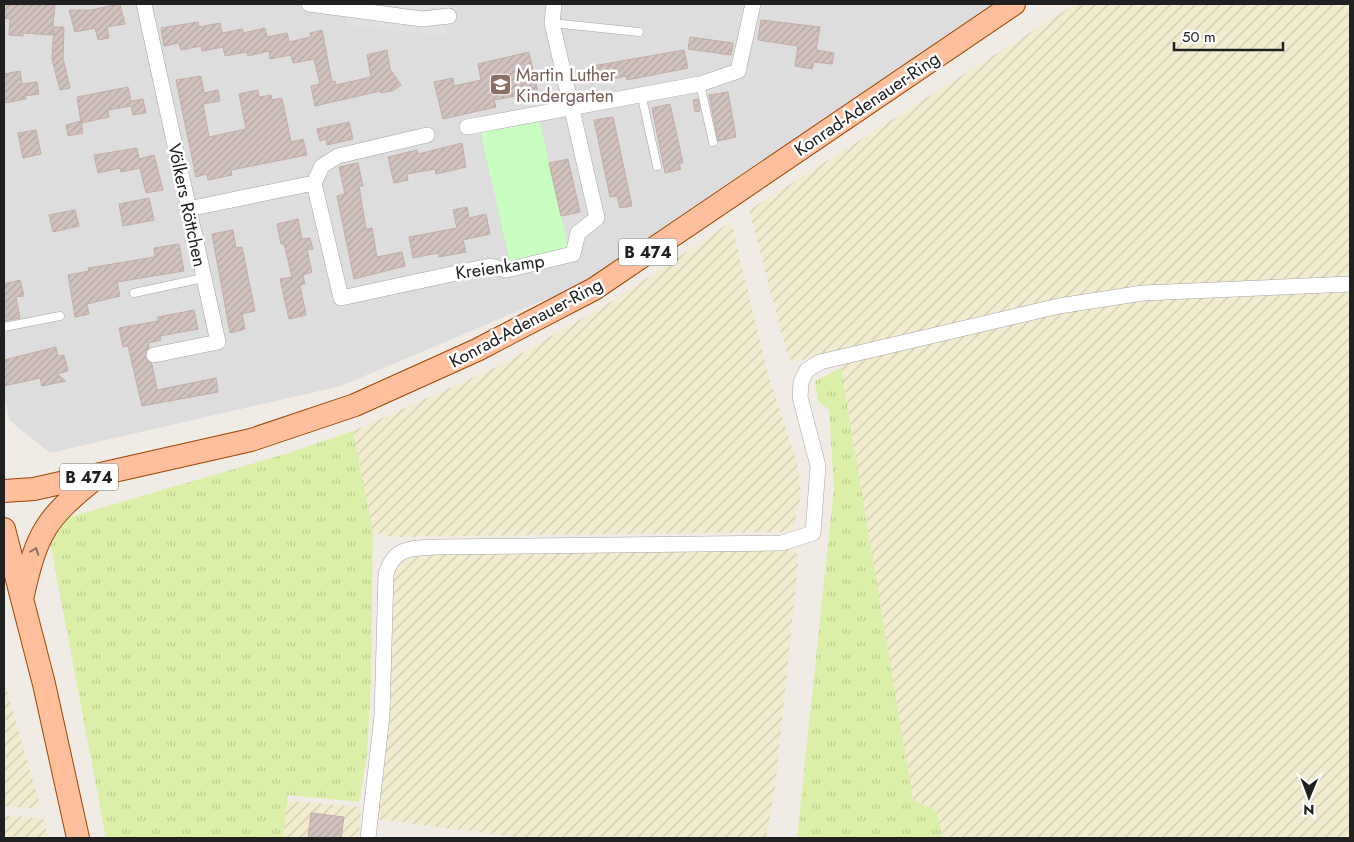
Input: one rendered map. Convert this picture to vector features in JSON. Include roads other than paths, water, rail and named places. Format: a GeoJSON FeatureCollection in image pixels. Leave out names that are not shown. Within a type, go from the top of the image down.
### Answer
{"type":"FeatureCollection","features":[{"type":"Feature","properties":{"kind":"main road","name":"Konrad-Adenauer-Ring"},"geometry":{"type":"LineString","coordinates":[[4,491],[34,489],[216,450],[286,428],[396,388],[478,350],[594,289],[1014,4]]}},
{"type":"Feature","properties":{"kind":"main road"},"geometry":{"type":"LineString","coordinates":[[22,598],[34,551],[50,519],[67,501],[100,474]]}},
{"type":"Feature","properties":{"kind":"main road"},"geometry":{"type":"LineString","coordinates":[[4,529],[44,684],[78,838]]}},
{"type":"Feature","properties":{"kind":"street","name":"Völkers Röttchen"},"geometry":{"type":"LineString","coordinates":[[144,4],[218,342],[154,355]]}},
{"type":"Feature","properties":{"kind":"street"},"geometry":{"type":"LineString","coordinates":[[309,4],[332,5],[422,19],[449,16]]}},
{"type":"Feature","properties":{"kind":"street"},"geometry":{"type":"LineString","coordinates":[[554,4],[552,23],[572,107]]}},
{"type":"Feature","properties":{"kind":"street"},"geometry":{"type":"LineString","coordinates":[[467,127],[641,93],[700,84],[738,71],[753,4]]}},
{"type":"Feature","properties":{"kind":"street","name":"Kreienkamp"},"geometry":{"type":"LineString","coordinates":[[314,183],[341,298],[490,266],[506,270],[573,254],[578,233],[597,218],[572,107]]}},
{"type":"Feature","properties":{"kind":"street"},"geometry":{"type":"LineString","coordinates":[[188,209],[314,183],[322,166],[338,156],[427,135]]}},
{"type":"Feature","properties":{"kind":"street"},"geometry":{"type":"LineString","coordinates":[[368,838],[382,716],[386,574],[390,562],[400,552],[436,547],[782,543],[813,533],[818,466],[800,398],[800,382],[807,370],[820,362],[1059,306],[1134,295],[1350,284]]}},
{"type":"Feature","properties":{"kind":"lane"},"geometry":{"type":"LineString","coordinates":[[552,23],[639,32]]}},
{"type":"Feature","properties":{"kind":"lane"},"geometry":{"type":"LineString","coordinates":[[700,84],[713,142]]}},
{"type":"Feature","properties":{"kind":"lane"},"geometry":{"type":"LineString","coordinates":[[641,93],[657,166]]}},
{"type":"Feature","properties":{"kind":"lane"},"geometry":{"type":"LineString","coordinates":[[134,293],[203,278]]}},
{"type":"Feature","properties":{"kind":"lane"},"geometry":{"type":"LineString","coordinates":[[4,327],[60,316]]}},
{"type":"Feature","properties":{"kind":"place","name":"Martin Luther Kindergarten"},"geometry":{"type":"Point","coordinates":[500,85]}}]}
